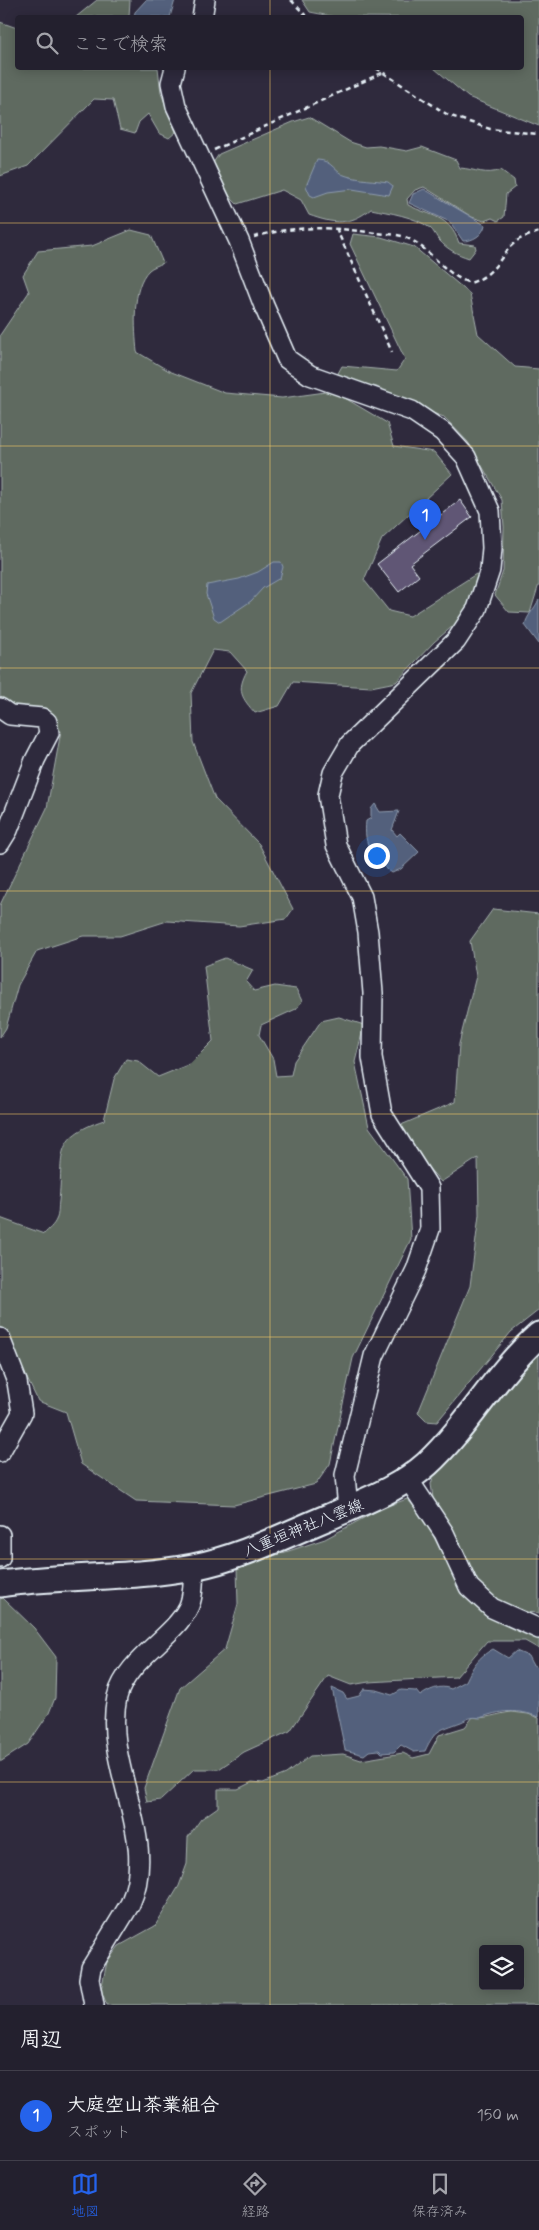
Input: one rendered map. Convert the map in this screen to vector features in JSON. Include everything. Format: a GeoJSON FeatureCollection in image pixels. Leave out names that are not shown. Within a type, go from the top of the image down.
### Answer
{"type":"FeatureCollection","features":[{"type":"Feature","properties":{"kind":"main road","name":"八重垣神社八雲線"},"geometry":{"type":"LineString","coordinates":[[0,1584],[158,1572],[194,1567],[242,1551],[380,1496],[408,1479],[427,1464],[504,1369],[539,1335]]}},
{"type":"Feature","properties":{"kind":"street"},"geometry":{"type":"LineString","coordinates":[[202,15],[205,0]]}},
{"type":"Feature","properties":{"kind":"street"},"geometry":{"type":"LineString","coordinates":[[174,70],[171,83],[176,106],[239,241],[287,359],[310,375],[412,411],[443,432],[466,457],[490,511],[492,536],[490,570],[477,609],[456,641],[350,744],[333,773],[328,795],[336,845],[362,897],[368,932],[373,993],[372,1057],[382,1114],[429,1188],[430,1221],[430,1229],[416,1270],[374,1356],[345,1475],[348,1509]]}},
{"type":"Feature","properties":{"kind":"street"},"geometry":{"type":"LineString","coordinates":[[0,708],[10,715],[42,718],[47,722],[49,733],[35,760],[8,830],[0,843]]}},
{"type":"Feature","properties":{"kind":"street"},"geometry":{"type":"LineString","coordinates":[[0,1338],[17,1382],[22,1414],[0,1452]]}},
{"type":"Feature","properties":{"kind":"street"},"geometry":{"type":"LineString","coordinates":[[408,1479],[444,1533],[469,1587],[492,1608],[539,1629]]}},
{"type":"Feature","properties":{"kind":"street"},"geometry":{"type":"LineString","coordinates":[[0,1535],[0,1558]]}},
{"type":"Feature","properties":{"kind":"street"},"geometry":{"type":"LineString","coordinates":[[94,2005],[89,1979],[91,1968],[130,1904],[135,1893],[140,1868],[136,1830],[118,1757],[114,1729],[118,1696],[133,1668],[188,1608],[194,1567]]}},
{"type":"Feature","properties":{"kind":"path"},"geometry":{"type":"LineString","coordinates":[[291,0],[305,15]]}},
{"type":"Feature","properties":{"kind":"path"},"geometry":{"type":"LineString","coordinates":[[380,70],[448,115],[490,129],[539,134]]}},
{"type":"Feature","properties":{"kind":"path"},"geometry":{"type":"LineString","coordinates":[[199,157],[384,72]]}},
{"type":"Feature","properties":{"kind":"path"},"geometry":{"type":"LineString","coordinates":[[336,228],[392,352]]}},
{"type":"Feature","properties":{"kind":"path"},"geometry":{"type":"LineString","coordinates":[[239,241],[287,229],[336,228],[405,237],[430,254],[452,274],[470,283],[479,280],[492,271],[519,239],[539,232]]}},
{"type":"Feature","properties":{"kind":"green space"},"geometry":{"type":"Polygon","coordinates":[[[97,0],[130,0],[129,15],[78,15],[97,0]]]}},
{"type":"Feature","properties":{"kind":"green space"},"geometry":{"type":"Polygon","coordinates":[[[302,0],[539,0],[539,126],[468,97],[436,70],[524,70],[524,15],[325,15],[310,12],[302,0]]]}},
{"type":"Feature","properties":{"kind":"green space"},"geometry":{"type":"Polygon","coordinates":[[[0,22],[15,27],[15,70],[158,70],[161,93],[176,132],[169,138],[159,133],[148,114],[139,122],[135,133],[120,129],[113,100],[94,99],[28,166],[0,176],[0,22]]]}},
{"type":"Feature","properties":{"kind":"green space"},"geometry":{"type":"Polygon","coordinates":[[[309,117],[350,142],[366,147],[379,146],[407,151],[422,147],[456,160],[460,168],[485,172],[501,170],[514,180],[515,187],[506,194],[504,217],[498,221],[492,218],[484,221],[472,217],[424,187],[415,190],[407,199],[408,205],[445,222],[455,234],[459,243],[475,245],[476,249],[469,258],[446,246],[424,224],[394,214],[371,209],[363,215],[348,221],[334,222],[309,215],[301,200],[282,190],[237,204],[226,190],[213,163],[219,154],[309,117]]]}},
{"type":"Feature","properties":{"kind":"green space"},"geometry":{"type":"Polygon","coordinates":[[[131,230],[151,235],[163,263],[149,270],[139,287],[136,309],[137,352],[169,371],[225,393],[282,398],[333,391],[387,423],[394,446],[434,452],[452,474],[382,539],[364,580],[389,611],[410,616],[476,574],[481,577],[473,598],[460,620],[434,642],[396,682],[371,687],[293,682],[279,706],[255,713],[244,698],[241,689],[247,671],[230,652],[213,650],[191,693],[193,742],[215,799],[259,844],[293,909],[286,919],[239,926],[167,921],[120,936],[83,936],[37,951],[18,985],[6,1028],[0,1037],[0,905],[47,808],[61,731],[41,709],[16,712],[0,700],[0,335],[29,292],[23,275],[38,251],[92,246],[131,230]]]}},
{"type":"Feature","properties":{"kind":"green space"},"geometry":{"type":"Polygon","coordinates":[[[353,234],[381,237],[414,247],[470,294],[478,334],[515,367],[539,369],[539,584],[530,613],[509,612],[495,595],[503,571],[504,527],[502,500],[468,442],[444,417],[395,400],[377,387],[354,382],[337,375],[342,366],[397,371],[405,359],[350,244],[353,234]]]}},
{"type":"Feature","properties":{"kind":"green space"},"geometry":{"type":"Polygon","coordinates":[[[493,909],[539,914],[539,1310],[511,1332],[437,1422],[426,1421],[418,1413],[470,1286],[479,1215],[478,1158],[441,1182],[418,1156],[401,1125],[455,1102],[459,1044],[476,976],[470,941],[493,909]]]}},
{"type":"Feature","properties":{"kind":"green space"},"geometry":{"type":"Polygon","coordinates":[[[225,958],[253,970],[246,982],[254,991],[275,986],[296,989],[302,1001],[296,1009],[261,1025],[259,1035],[273,1059],[276,1076],[291,1075],[294,1061],[321,1021],[339,1017],[364,1025],[355,1062],[369,1127],[407,1179],[411,1239],[353,1358],[330,1464],[316,1484],[234,1505],[136,1501],[81,1464],[66,1412],[38,1401],[22,1368],[0,1360],[0,1218],[44,1234],[54,1224],[58,1213],[61,1160],[64,1150],[68,1141],[75,1134],[104,1120],[114,1079],[126,1059],[138,1061],[158,1077],[190,1064],[213,1041],[204,966],[225,958]]]}},
{"type":"Feature","properties":{"kind":"green space"},"geometry":{"type":"Polygon","coordinates":[[[539,1355],[539,1613],[524,1612],[497,1603],[476,1582],[461,1548],[434,1505],[431,1484],[437,1465],[512,1381],[539,1355]]]}},
{"type":"Feature","properties":{"kind":"green space"},"geometry":{"type":"Polygon","coordinates":[[[407,1499],[423,1516],[463,1594],[539,1633],[539,1649],[525,1641],[487,1641],[456,1677],[369,1682],[351,1685],[328,1676],[290,1731],[244,1752],[219,1769],[194,1769],[161,1800],[147,1802],[144,1788],[180,1688],[225,1649],[238,1604],[237,1568],[325,1539],[382,1508],[407,1499]]]}},
{"type":"Feature","properties":{"kind":"green space"},"geometry":{"type":"Polygon","coordinates":[[[3,1598],[34,1628],[56,1657],[55,1698],[49,1713],[28,1744],[0,1762],[0,1599],[3,1598]]]}},
{"type":"Feature","properties":{"kind":"green space"},"geometry":{"type":"Polygon","coordinates":[[[512,1712],[528,1714],[539,1718],[539,2005],[107,2005],[101,1990],[107,1962],[119,1946],[155,1926],[179,1886],[187,1864],[188,1837],[201,1819],[218,1807],[218,1789],[238,1789],[252,1782],[263,1783],[286,1774],[310,1756],[343,1754],[361,1760],[403,1753],[413,1758],[429,1754],[439,1735],[465,1727],[473,1717],[481,1718],[512,1712]]]}},
{"type":"Feature","properties":{"kind":"water"},"geometry":{"type":"Polygon","coordinates":[[[146,0],[175,0],[171,15],[134,15],[146,0]]]}},
{"type":"Feature","properties":{"kind":"water"},"geometry":{"type":"Polygon","coordinates":[[[317,160],[327,162],[347,176],[388,182],[393,186],[389,195],[352,189],[328,192],[314,197],[310,195],[306,186],[317,160]]]}},
{"type":"Feature","properties":{"kind":"water"},"geometry":{"type":"Polygon","coordinates":[[[424,189],[485,225],[482,232],[474,239],[463,241],[450,222],[409,203],[413,194],[424,189]]]}},
{"type":"Feature","properties":{"kind":"water"},"geometry":{"type":"Polygon","coordinates":[[[274,562],[281,562],[283,567],[280,578],[263,588],[251,601],[220,622],[214,618],[206,594],[207,585],[239,579],[258,572],[274,562]]]}},
{"type":"Feature","properties":{"kind":"water"},"geometry":{"type":"Polygon","coordinates":[[[539,599],[539,644],[525,625],[527,618],[539,599]]]}},
{"type":"Feature","properties":{"kind":"water"},"geometry":{"type":"Polygon","coordinates":[[[375,804],[380,812],[399,811],[392,830],[397,836],[400,833],[419,852],[401,869],[392,873],[375,857],[366,838],[366,821],[371,818],[371,809],[375,804]]]}},
{"type":"Feature","properties":{"kind":"water"},"geometry":{"type":"Polygon","coordinates":[[[493,1649],[508,1658],[516,1651],[528,1656],[532,1664],[539,1669],[539,1717],[509,1712],[495,1713],[480,1718],[470,1718],[439,1731],[432,1738],[425,1751],[414,1752],[401,1745],[394,1752],[369,1751],[364,1755],[345,1750],[332,1688],[343,1693],[347,1699],[359,1696],[364,1689],[376,1690],[392,1695],[401,1690],[416,1691],[420,1696],[439,1687],[451,1689],[466,1681],[476,1662],[493,1649]]]}},
{"type":"Feature","properties":{"kind":"building"},"geometry":{"type":"Polygon","coordinates":[[[460,500],[472,517],[410,564],[419,576],[399,592],[377,564],[460,500]]]}},
{"type":"Feature","properties":{"kind":"place","name":"大庭空山茶業組合"},"geometry":{"type":"Point","coordinates":[425,540]}}]}
